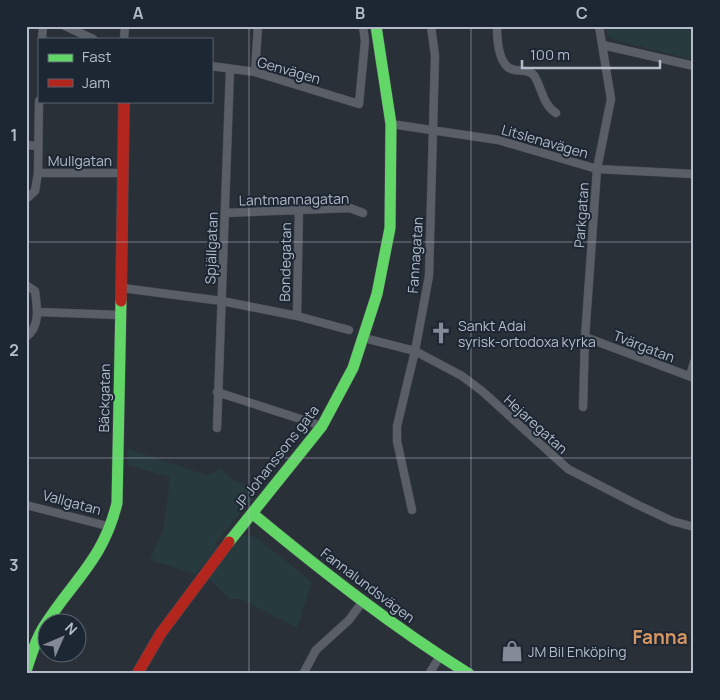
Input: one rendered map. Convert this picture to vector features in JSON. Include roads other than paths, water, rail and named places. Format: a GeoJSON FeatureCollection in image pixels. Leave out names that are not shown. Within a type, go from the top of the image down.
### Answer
{"type":"FeatureCollection","features":[{"type":"Feature","properties":{"kind":"street"},"geometry":{"type":"LineString","coordinates":[[65,26],[91,38]]}},
{"type":"Feature","properties":{"kind":"street"},"geometry":{"type":"LineString","coordinates":[[255,72],[258,26]]}},
{"type":"Feature","properties":{"kind":"street","name":"Genvägen"},"geometry":{"type":"LineString","coordinates":[[212,66],[255,72],[359,104],[365,42],[363,26]]}},
{"type":"Feature","properties":{"kind":"street","name":"JP Johanssons gata"},"geometry":{"type":"LineString","coordinates":[[137,674],[161,634],[219,553],[253,514],[322,426],[353,368],[377,294],[390,228],[391,124],[376,26]]}},
{"type":"Feature","properties":{"kind":"street","name":"Fannagatan"},"geometry":{"type":"LineString","coordinates":[[412,510],[396,440],[397,426],[415,351],[429,276],[435,56],[432,26]]}},
{"type":"Feature","properties":{"kind":"street"},"geometry":{"type":"LineString","coordinates":[[497,26],[504,64],[509,68],[528,71],[535,75],[545,101],[556,113]]}},
{"type":"Feature","properties":{"kind":"street","name":"Parkgatan"},"geometry":{"type":"LineString","coordinates":[[583,407],[585,337],[597,169],[610,99],[599,26]]}},
{"type":"Feature","properties":{"kind":"street"},"geometry":{"type":"LineString","coordinates":[[602,45],[694,66]]}},
{"type":"Feature","properties":{"kind":"street","name":"Spjällgatan"},"geometry":{"type":"LineString","coordinates":[[217,428],[230,69]]}},
{"type":"Feature","properties":{"kind":"street"},"geometry":{"type":"LineString","coordinates":[[38,173],[39,102]]}},
{"type":"Feature","properties":{"kind":"street","name":"Bäckgatan"},"geometry":{"type":"LineString","coordinates":[[27,665],[47,622],[100,553],[111,527],[117,502],[124,102]]}},
{"type":"Feature","properties":{"kind":"street","name":"Litslenavägen"},"geometry":{"type":"LineString","coordinates":[[391,124],[498,140],[597,169],[694,174]]}},
{"type":"Feature","properties":{"kind":"street"},"geometry":{"type":"LineString","coordinates":[[26,145],[37,146]]}},
{"type":"Feature","properties":{"kind":"street","name":"Mullgatan"},"geometry":{"type":"LineString","coordinates":[[26,199],[35,191],[38,173],[122,173]]}},
{"type":"Feature","properties":{"kind":"street","name":"Lantmannagatan"},"geometry":{"type":"LineString","coordinates":[[225,212],[299,208],[350,208],[363,213]]}},
{"type":"Feature","properties":{"kind":"street","name":"Bondegatan"},"geometry":{"type":"LineString","coordinates":[[297,316],[299,208]]}},
{"type":"Feature","properties":{"kind":"street"},"geometry":{"type":"LineString","coordinates":[[26,285],[35,291],[38,312],[34,330],[26,337]]}},
{"type":"Feature","properties":{"kind":"street"},"geometry":{"type":"LineString","coordinates":[[122,288],[222,301],[297,316],[349,330]]}},
{"type":"Feature","properties":{"kind":"street"},"geometry":{"type":"LineString","coordinates":[[38,312],[120,315]]}},
{"type":"Feature","properties":{"kind":"street","name":"Tvärgatan"},"geometry":{"type":"LineString","coordinates":[[585,337],[692,377]]}},
{"type":"Feature","properties":{"kind":"street","name":"Hejaregatan"},"geometry":{"type":"LineString","coordinates":[[364,338],[415,351],[462,376],[482,391],[568,469],[672,521],[694,527]]}},
{"type":"Feature","properties":{"kind":"street"},"geometry":{"type":"LineString","coordinates":[[692,377],[694,362]]}},
{"type":"Feature","properties":{"kind":"street"},"geometry":{"type":"LineString","coordinates":[[217,392],[322,426]]}},
{"type":"Feature","properties":{"kind":"street","name":"Vallgatan"},"geometry":{"type":"LineString","coordinates":[[26,505],[111,527]]}},
{"type":"Feature","properties":{"kind":"street","name":"Fannalundsvägen"},"geometry":{"type":"LineString","coordinates":[[253,514],[317,567],[440,656],[469,674]]}},
{"type":"Feature","properties":{"kind":"street"},"geometry":{"type":"LineString","coordinates":[[303,674],[316,650],[349,620],[363,601]]}},
{"type":"Feature","properties":{"kind":"street"},"geometry":{"type":"LineString","coordinates":[[429,674],[440,656]]}},
{"type":"Feature","properties":{"kind":"place","name":"Sankt Adai syrisk-ortodoxa kyrka"},"geometry":{"type":"Point","coordinates":[441,333]}},
{"type":"Feature","properties":{"kind":"place","name":"JM Bil Enköping"},"geometry":{"type":"Point","coordinates":[512,651]}},
{"type":"Feature","properties":{"kind":"district","name":"Fanna"},"geometry":{"type":"Point","coordinates":[660,637]}}]}
